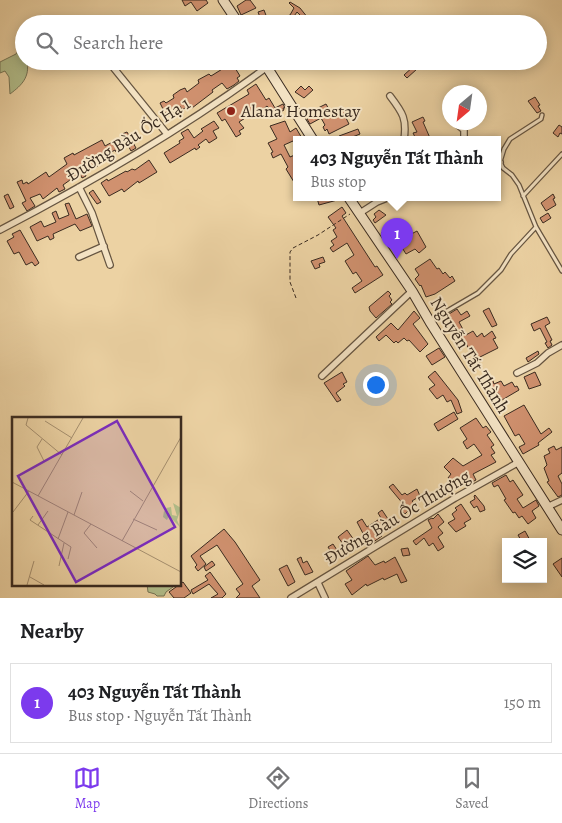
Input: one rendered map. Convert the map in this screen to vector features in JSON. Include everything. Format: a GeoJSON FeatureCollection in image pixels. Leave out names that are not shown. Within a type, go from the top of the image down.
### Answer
{"type":"FeatureCollection","features":[{"type":"Feature","properties":{"kind":"main road"},"geometry":{"type":"LineString","coordinates":[[223,0],[232,15]]}},
{"type":"Feature","properties":{"kind":"main road"},"geometry":{"type":"LineString","coordinates":[[269,70],[310,136]]}},
{"type":"Feature","properties":{"kind":"main road","name":"Nguyễn Tất Thành"},"geometry":{"type":"LineString","coordinates":[[351,201],[412,291],[562,530]]}},
{"type":"Feature","properties":{"kind":"street"},"geometry":{"type":"LineString","coordinates":[[115,70],[167,134]]}},
{"type":"Feature","properties":{"kind":"street","name":"Đường Bàu Ốc Hạ 1"},"geometry":{"type":"LineString","coordinates":[[0,230],[79,187],[167,134],[257,70]]}},
{"type":"Feature","properties":{"kind":"street"},"geometry":{"type":"LineString","coordinates":[[390,96],[404,115],[404,136]]}},
{"type":"Feature","properties":{"kind":"street"},"geometry":{"type":"LineString","coordinates":[[79,187],[92,213],[110,265]]}},
{"type":"Feature","properties":{"kind":"street"},"geometry":{"type":"LineString","coordinates":[[358,211],[380,201]]}},
{"type":"Feature","properties":{"kind":"street"},"geometry":{"type":"LineString","coordinates":[[80,257],[104,246]]}},
{"type":"Feature","properties":{"kind":"street"},"geometry":{"type":"LineString","coordinates":[[322,376],[412,291]]}},
{"type":"Feature","properties":{"kind":"street"},"geometry":{"type":"LineString","coordinates":[[517,373],[537,363],[548,353],[562,345]]}},
{"type":"Feature","properties":{"kind":"street","name":"Đường Bàu Ốc Thượng"},"geometry":{"type":"LineString","coordinates":[[291,598],[428,514],[519,462]]}},
{"type":"Feature","properties":{"kind":"street"},"geometry":{"type":"LineString","coordinates":[[548,508],[562,500]]}},
{"type":"Feature","properties":{"kind":"street"},"geometry":{"type":"LineString","coordinates":[[318,583],[325,598]]}},
{"type":"Feature","properties":{"kind":"lane"},"geometry":{"type":"LineString","coordinates":[[501,155],[510,139],[541,119],[542,115]]}},
{"type":"Feature","properties":{"kind":"lane"},"geometry":{"type":"LineString","coordinates":[[523,196],[562,154]]}},
{"type":"Feature","properties":{"kind":"lane"},"geometry":{"type":"LineString","coordinates":[[501,166],[512,175],[519,185],[536,226],[562,271]]}},
{"type":"Feature","properties":{"kind":"lane"},"geometry":{"type":"LineString","coordinates":[[430,322],[478,293],[501,270],[511,254],[536,226]]}},
{"type":"Feature","properties":{"kind":"path"},"geometry":{"type":"LineString","coordinates":[[296,298],[290,282],[290,252],[293,248],[358,211]]}},
{"type":"Feature","properties":{"kind":"green space"},"geometry":{"type":"Polygon","coordinates":[[[15,54],[15,70],[27,70],[24,80],[10,94],[9,77],[5,71],[0,73],[0,62],[15,54]]]}},
{"type":"Feature","properties":{"kind":"green space"},"geometry":{"type":"Polygon","coordinates":[[[147,586],[173,587],[164,596],[157,596],[148,592],[147,586]]]}},
{"type":"Feature","properties":{"kind":"building"},"geometry":{"type":"Polygon","coordinates":[[[182,0],[206,0],[208,3],[197,11],[191,2],[185,6],[182,0]]]}},
{"type":"Feature","properties":{"kind":"building"},"geometry":{"type":"Polygon","coordinates":[[[246,0],[250,0],[256,8],[241,15],[237,6],[246,0]]]}},
{"type":"Feature","properties":{"kind":"building"},"geometry":{"type":"Polygon","coordinates":[[[289,3],[300,8],[306,15],[300,15],[297,12],[295,15],[290,15],[294,8],[289,3]]]}},
{"type":"Feature","properties":{"kind":"building"},"geometry":{"type":"Polygon","coordinates":[[[264,10],[266,15],[259,15],[258,12],[264,10]]]}},
{"type":"Feature","properties":{"kind":"building"},"geometry":{"type":"Polygon","coordinates":[[[221,70],[236,70],[240,76],[237,78],[239,81],[227,89],[222,83],[192,108],[190,105],[182,110],[180,106],[169,116],[164,111],[160,103],[164,101],[166,103],[174,98],[173,95],[180,90],[185,88],[187,92],[199,83],[198,80],[209,74],[211,76],[221,70]]]}},
{"type":"Feature","properties":{"kind":"building"},"geometry":{"type":"Polygon","coordinates":[[[410,70],[416,70],[407,78],[404,75],[410,70]]]}},
{"type":"Feature","properties":{"kind":"building"},"geometry":{"type":"Polygon","coordinates":[[[256,84],[266,100],[269,98],[275,108],[283,104],[285,108],[275,115],[267,106],[262,110],[261,108],[239,122],[244,128],[239,131],[241,134],[236,137],[225,119],[222,121],[217,113],[249,94],[247,90],[256,84]]]}},
{"type":"Feature","properties":{"kind":"building"},"geometry":{"type":"Polygon","coordinates":[[[301,86],[305,90],[309,86],[313,90],[304,98],[295,92],[301,86]]]}},
{"type":"Feature","properties":{"kind":"building"},"geometry":{"type":"Polygon","coordinates":[[[535,97],[541,111],[537,113],[528,101],[535,97]]]}},
{"type":"Feature","properties":{"kind":"building"},"geometry":{"type":"Polygon","coordinates":[[[326,104],[331,113],[343,107],[349,124],[329,134],[327,129],[325,131],[323,127],[325,125],[321,118],[310,124],[307,119],[310,117],[308,113],[326,104]]]}},
{"type":"Feature","properties":{"kind":"building"},"geometry":{"type":"Polygon","coordinates":[[[423,117],[425,121],[423,122],[429,136],[414,136],[413,133],[417,132],[412,122],[423,117]]]}},
{"type":"Feature","properties":{"kind":"building"},"geometry":{"type":"Polygon","coordinates":[[[214,121],[219,128],[213,131],[217,138],[209,143],[206,139],[198,145],[200,147],[196,150],[195,148],[170,163],[164,153],[180,143],[179,141],[184,138],[181,133],[188,129],[194,138],[203,131],[201,129],[214,121]]]}},
{"type":"Feature","properties":{"kind":"building"},"geometry":{"type":"Polygon","coordinates":[[[285,121],[290,132],[296,128],[301,136],[293,136],[293,141],[284,145],[290,157],[293,156],[293,180],[286,169],[288,167],[281,154],[273,158],[271,153],[273,152],[268,143],[277,139],[270,126],[285,121]]]}},
{"type":"Feature","properties":{"kind":"building"},"geometry":{"type":"Polygon","coordinates":[[[559,125],[562,127],[562,134],[560,133],[558,137],[553,133],[559,125]]]}},
{"type":"Feature","properties":{"kind":"building"},"geometry":{"type":"Polygon","coordinates":[[[358,129],[360,134],[355,136],[339,136],[358,129]]]}},
{"type":"Feature","properties":{"kind":"building"},"geometry":{"type":"Polygon","coordinates":[[[127,132],[136,148],[131,151],[122,134],[127,132]]]}},
{"type":"Feature","properties":{"kind":"building"},"geometry":{"type":"Polygon","coordinates":[[[102,140],[105,146],[116,140],[121,149],[116,152],[115,150],[99,159],[96,162],[98,166],[85,173],[86,176],[82,178],[80,174],[70,180],[63,185],[65,189],[59,192],[57,188],[43,199],[40,194],[30,198],[35,206],[27,211],[22,203],[26,201],[17,182],[22,180],[23,184],[27,182],[28,184],[46,172],[49,177],[67,164],[64,158],[73,153],[74,155],[102,140]]]}},
{"type":"Feature","properties":{"kind":"building"},"geometry":{"type":"Polygon","coordinates":[[[149,160],[157,172],[139,183],[138,181],[124,192],[122,189],[109,196],[101,183],[126,171],[135,170],[149,160]]]}},
{"type":"Feature","properties":{"kind":"building"},"geometry":{"type":"Polygon","coordinates":[[[93,190],[101,202],[97,204],[89,193],[93,190]]]}},
{"type":"Feature","properties":{"kind":"building"},"geometry":{"type":"Polygon","coordinates":[[[8,194],[14,207],[10,209],[4,196],[8,194]]]}},
{"type":"Feature","properties":{"kind":"building"},"geometry":{"type":"Polygon","coordinates":[[[553,194],[556,205],[546,211],[541,203],[553,194]]]}},
{"type":"Feature","properties":{"kind":"building"},"geometry":{"type":"Polygon","coordinates":[[[318,201],[334,201],[319,205],[318,201]]]}},
{"type":"Feature","properties":{"kind":"building"},"geometry":{"type":"Polygon","coordinates":[[[69,203],[76,219],[87,214],[92,226],[80,231],[75,224],[53,234],[54,238],[50,240],[48,236],[37,241],[30,227],[41,221],[44,227],[56,222],[52,213],[56,211],[59,219],[69,215],[65,204],[69,203]]]}},
{"type":"Feature","properties":{"kind":"building"},"geometry":{"type":"Polygon","coordinates":[[[342,207],[346,213],[342,216],[375,267],[377,266],[383,275],[355,293],[352,288],[362,281],[356,272],[353,274],[345,261],[354,255],[347,243],[333,252],[330,248],[334,245],[331,241],[337,237],[333,230],[336,228],[328,217],[342,207]]]}},
{"type":"Feature","properties":{"kind":"building"},"geometry":{"type":"Polygon","coordinates":[[[379,210],[386,215],[375,223],[373,220],[376,217],[374,214],[379,210]]]}},
{"type":"Feature","properties":{"kind":"building"},"geometry":{"type":"Polygon","coordinates":[[[548,213],[551,218],[543,223],[540,218],[548,213]]]}},
{"type":"Feature","properties":{"kind":"building"},"geometry":{"type":"Polygon","coordinates":[[[392,226],[398,236],[388,242],[381,233],[392,226]]]}},
{"type":"Feature","properties":{"kind":"building"},"geometry":{"type":"Polygon","coordinates":[[[20,230],[39,263],[35,266],[32,262],[26,265],[19,252],[14,254],[7,241],[14,237],[12,234],[20,230]]]}},
{"type":"Feature","properties":{"kind":"building"},"geometry":{"type":"Polygon","coordinates":[[[417,231],[426,247],[419,253],[415,249],[406,254],[400,240],[417,231]]]}},
{"type":"Feature","properties":{"kind":"building"},"geometry":{"type":"Polygon","coordinates":[[[323,257],[325,262],[319,264],[320,267],[315,269],[311,261],[323,257]]]}},
{"type":"Feature","properties":{"kind":"building"},"geometry":{"type":"Polygon","coordinates":[[[430,259],[437,269],[439,268],[443,274],[445,272],[450,278],[452,276],[455,281],[435,294],[426,297],[421,285],[415,279],[419,275],[415,269],[430,259]]]}},
{"type":"Feature","properties":{"kind":"building"},"geometry":{"type":"Polygon","coordinates":[[[388,291],[391,294],[389,296],[392,304],[376,318],[369,307],[388,291]]]}},
{"type":"Feature","properties":{"kind":"building"},"geometry":{"type":"Polygon","coordinates":[[[489,308],[497,325],[492,327],[483,311],[489,308]]]}},
{"type":"Feature","properties":{"kind":"building"},"geometry":{"type":"Polygon","coordinates":[[[457,309],[461,315],[467,311],[470,316],[459,322],[466,335],[473,331],[477,337],[482,333],[484,337],[492,331],[496,338],[493,339],[498,348],[480,357],[482,361],[477,363],[466,343],[462,346],[448,321],[443,323],[441,319],[457,309]]]}},
{"type":"Feature","properties":{"kind":"building"},"geometry":{"type":"Polygon","coordinates":[[[414,311],[420,318],[413,324],[428,344],[420,352],[409,340],[407,341],[404,338],[398,343],[396,341],[394,343],[386,335],[379,341],[376,337],[391,323],[398,330],[414,311]]]}},
{"type":"Feature","properties":{"kind":"building"},"geometry":{"type":"Polygon","coordinates":[[[547,317],[550,323],[545,326],[552,340],[550,341],[552,345],[548,348],[540,328],[534,331],[531,324],[547,317]]]}},
{"type":"Feature","properties":{"kind":"building"},"geometry":{"type":"Polygon","coordinates":[[[439,348],[445,357],[432,365],[426,356],[439,348]]]}},
{"type":"Feature","properties":{"kind":"building"},"geometry":{"type":"Polygon","coordinates":[[[538,351],[539,354],[528,362],[526,358],[538,351]]]}},
{"type":"Feature","properties":{"kind":"building"},"geometry":{"type":"Polygon","coordinates":[[[435,371],[458,400],[462,412],[457,414],[451,400],[447,402],[443,395],[437,399],[429,389],[435,385],[428,377],[435,371]]]}},
{"type":"Feature","properties":{"kind":"building"},"geometry":{"type":"Polygon","coordinates":[[[342,372],[347,382],[336,393],[341,400],[337,402],[324,383],[342,372]]]}},
{"type":"Feature","properties":{"kind":"building"},"geometry":{"type":"Polygon","coordinates":[[[535,372],[541,385],[529,389],[524,377],[535,372]]]}},
{"type":"Feature","properties":{"kind":"building"},"geometry":{"type":"Polygon","coordinates":[[[492,378],[494,384],[501,381],[504,386],[512,382],[519,390],[502,400],[498,393],[499,396],[497,397],[486,381],[492,378]]]}},
{"type":"Feature","properties":{"kind":"building"},"geometry":{"type":"Polygon","coordinates":[[[524,405],[541,434],[549,428],[552,432],[538,443],[539,445],[523,454],[519,447],[525,444],[519,434],[515,436],[504,416],[524,405]]]}},
{"type":"Feature","properties":{"kind":"building"},"geometry":{"type":"Polygon","coordinates":[[[454,412],[458,419],[438,431],[434,424],[454,412]]]}},
{"type":"Feature","properties":{"kind":"building"},"geometry":{"type":"Polygon","coordinates":[[[476,418],[483,428],[486,426],[491,432],[487,435],[494,445],[491,447],[495,453],[491,455],[496,462],[473,474],[476,480],[472,482],[465,474],[455,484],[448,478],[451,474],[444,467],[453,458],[463,466],[482,455],[474,444],[467,449],[463,442],[467,439],[460,428],[476,418]]]}},
{"type":"Feature","properties":{"kind":"building"},"geometry":{"type":"Polygon","coordinates":[[[554,446],[556,450],[562,447],[562,473],[558,476],[562,484],[562,495],[558,497],[547,482],[549,481],[544,468],[547,465],[544,456],[550,453],[548,449],[554,446]]]}},
{"type":"Feature","properties":{"kind":"building"},"geometry":{"type":"Polygon","coordinates":[[[506,475],[510,482],[513,480],[523,495],[517,499],[523,508],[536,500],[539,506],[532,511],[536,518],[528,524],[522,516],[519,518],[515,512],[513,513],[504,500],[506,499],[498,485],[494,487],[492,483],[506,475]]]}},
{"type":"Feature","properties":{"kind":"building"},"geometry":{"type":"Polygon","coordinates":[[[393,484],[402,495],[405,493],[407,495],[417,489],[420,496],[412,501],[415,504],[405,514],[400,509],[404,505],[389,487],[393,484]]]}},
{"type":"Feature","properties":{"kind":"building"},"geometry":{"type":"Polygon","coordinates":[[[475,495],[485,510],[480,512],[477,506],[474,508],[470,502],[475,499],[475,495]]]}},
{"type":"Feature","properties":{"kind":"building"},"geometry":{"type":"Polygon","coordinates":[[[461,504],[471,519],[464,523],[466,526],[456,532],[448,523],[455,519],[452,514],[457,510],[455,508],[461,504]]]}},
{"type":"Feature","properties":{"kind":"building"},"geometry":{"type":"Polygon","coordinates":[[[382,510],[390,522],[378,531],[382,536],[369,545],[357,522],[362,519],[367,527],[381,518],[378,513],[382,510]]]}},
{"type":"Feature","properties":{"kind":"building"},"geometry":{"type":"Polygon","coordinates":[[[438,514],[444,522],[438,527],[443,533],[438,537],[444,547],[438,551],[433,543],[429,546],[424,538],[416,545],[413,541],[432,528],[428,520],[433,519],[438,514]]]}},
{"type":"Feature","properties":{"kind":"building"},"geometry":{"type":"Polygon","coordinates":[[[224,529],[260,580],[252,586],[260,598],[236,598],[240,594],[236,589],[243,584],[217,545],[200,556],[206,564],[198,571],[195,567],[197,565],[191,556],[224,529]]]}},
{"type":"Feature","properties":{"kind":"building"},"geometry":{"type":"Polygon","coordinates":[[[347,530],[354,540],[345,547],[338,537],[347,530]]]}},
{"type":"Feature","properties":{"kind":"building"},"geometry":{"type":"Polygon","coordinates":[[[525,531],[529,538],[520,538],[518,535],[525,531]]]}},
{"type":"Feature","properties":{"kind":"building"},"geometry":{"type":"Polygon","coordinates":[[[333,544],[339,553],[334,557],[328,547],[333,544]]]}},
{"type":"Feature","properties":{"kind":"building"},"geometry":{"type":"Polygon","coordinates":[[[408,548],[410,555],[403,556],[401,549],[408,548]]]}},
{"type":"Feature","properties":{"kind":"building"},"geometry":{"type":"Polygon","coordinates":[[[368,556],[375,565],[384,561],[385,563],[395,557],[407,581],[401,583],[397,574],[367,586],[366,584],[352,595],[345,584],[352,580],[346,571],[368,556]]]}},
{"type":"Feature","properties":{"kind":"building"},"geometry":{"type":"Polygon","coordinates":[[[301,557],[303,563],[307,561],[313,572],[305,575],[297,559],[301,557]]]}},
{"type":"Feature","properties":{"kind":"building"},"geometry":{"type":"Polygon","coordinates":[[[562,558],[562,577],[553,564],[562,558]]]}},
{"type":"Feature","properties":{"kind":"building"},"geometry":{"type":"Polygon","coordinates":[[[212,561],[215,565],[206,571],[204,567],[212,561]]]}},
{"type":"Feature","properties":{"kind":"building"},"geometry":{"type":"Polygon","coordinates":[[[287,565],[295,582],[288,586],[279,569],[287,565]]]}},
{"type":"Feature","properties":{"kind":"building"},"geometry":{"type":"Polygon","coordinates":[[[210,572],[226,594],[222,598],[211,598],[218,594],[209,584],[193,594],[191,590],[208,580],[205,576],[210,572]]]}},
{"type":"Feature","properties":{"kind":"building"},"geometry":{"type":"Polygon","coordinates":[[[183,582],[191,593],[184,598],[174,598],[169,592],[177,586],[181,586],[183,582]]]}},
{"type":"Feature","properties":{"kind":"place","name":"Alana Homestay"},"geometry":{"type":"Point","coordinates":[231,111]}},
{"type":"Feature","properties":{"kind":"place","name":"403 Nguyễn Tất Thành"},"geometry":{"type":"Point","coordinates":[397,259]}}]}
